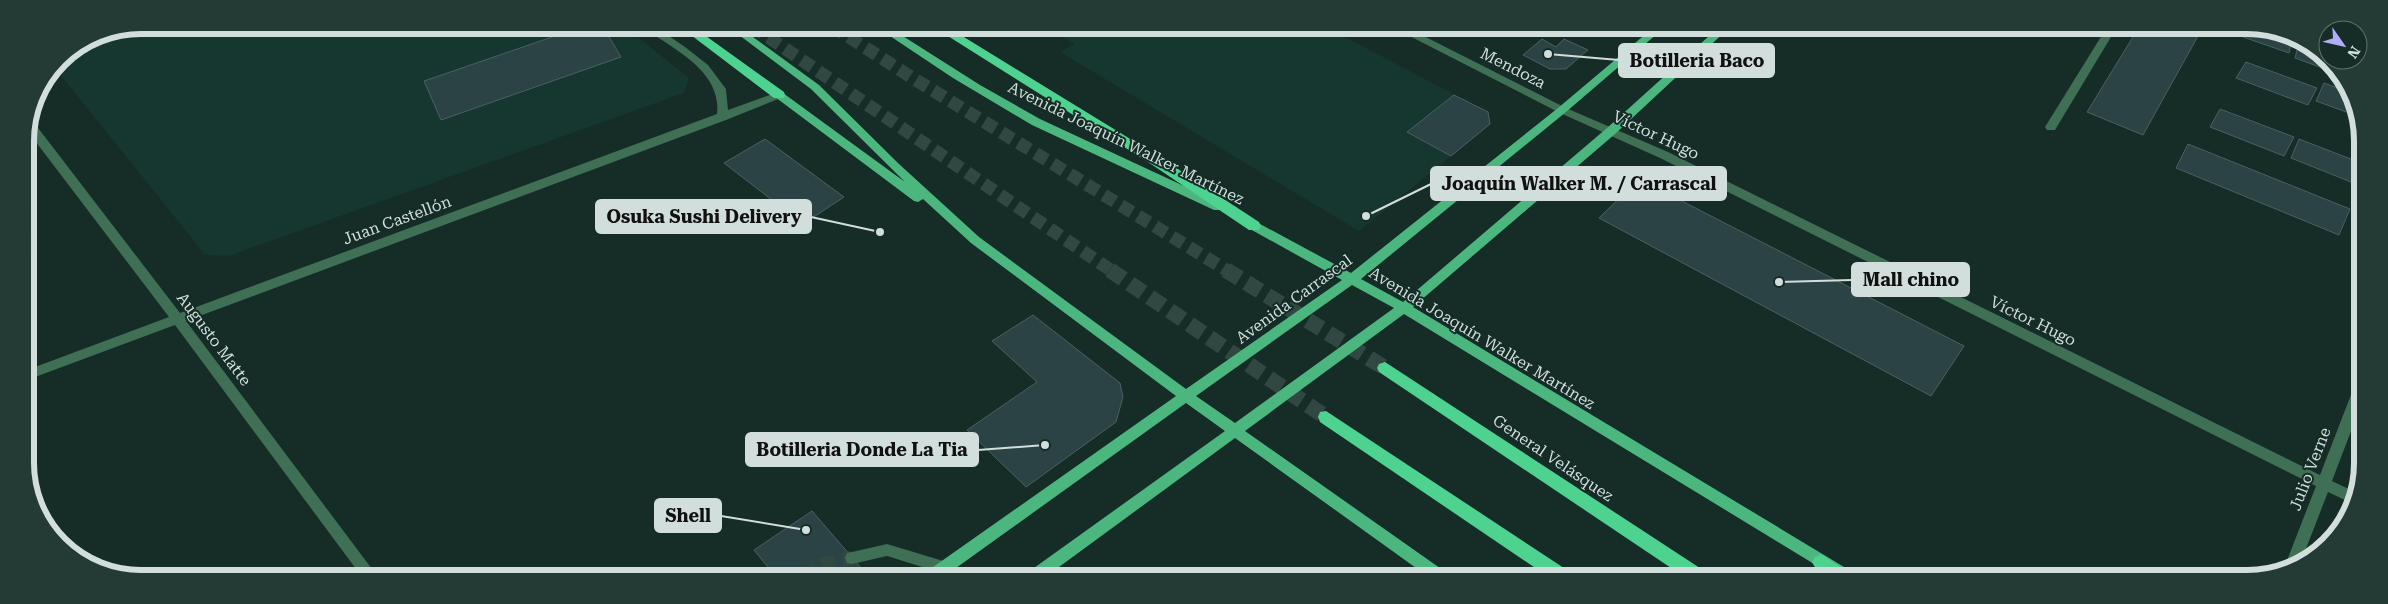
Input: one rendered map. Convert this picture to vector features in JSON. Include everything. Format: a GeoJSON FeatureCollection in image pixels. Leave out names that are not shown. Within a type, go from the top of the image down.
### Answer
{"type":"FeatureCollection","features":[{"type":"Feature","properties":{"kind":"highway"},"geometry":{"type":"LineString","coordinates":[[696,34],[779,95]]}},
{"type":"Feature","properties":{"kind":"highway"},"geometry":{"type":"LineString","coordinates":[[951,34],[1153,159],[1254,226]]}},
{"type":"Feature","properties":{"kind":"highway","name":"General Velásquez"},"geometry":{"type":"LineString","coordinates":[[1385,368],[1688,570]]}},
{"type":"Feature","properties":{"kind":"highway"},"geometry":{"type":"LineString","coordinates":[[1326,417],[1552,570]]}},
{"type":"Feature","properties":{"kind":"highway"},"geometry":{"type":"LineString","coordinates":[[1821,562],[1832,570]]}},
{"type":"Feature","properties":{"kind":"main road"},"geometry":{"type":"LineString","coordinates":[[743,34],[815,87],[895,167],[975,240]]}},
{"type":"Feature","properties":{"kind":"main road","name":"Avenida Joaquín Walker Martínez"},"geometry":{"type":"LineString","coordinates":[[892,34],[1035,122],[1183,189],[1404,308],[1835,570]]}},
{"type":"Feature","properties":{"kind":"main road","name":"Avenida Carrascal"},"geometry":{"type":"LineString","coordinates":[[942,570],[1189,397],[1351,280],[1562,110],[1652,34]]}},
{"type":"Feature","properties":{"kind":"main road"},"geometry":{"type":"LineString","coordinates":[[1043,570],[1404,308],[1611,131],[1717,34]]}},
{"type":"Feature","properties":{"kind":"main road"},"geometry":{"type":"LineString","coordinates":[[779,95],[1148,369],[1431,570]]}},
{"type":"Feature","properties":{"kind":"street"},"geometry":{"type":"LineString","coordinates":[[659,34],[697,61],[716,81],[724,102],[722,117]]}},
{"type":"Feature","properties":{"kind":"street","name":"Mendoza"},"geometry":{"type":"LineString","coordinates":[[1411,34],[1562,110]]}},
{"type":"Feature","properties":{"kind":"street"},"geometry":{"type":"LineString","coordinates":[[2051,128],[2108,34]]}},
{"type":"Feature","properties":{"kind":"street","name":"Juan Castellón"},"geometry":{"type":"LineString","coordinates":[[34,372],[779,95]]}},
{"type":"Feature","properties":{"kind":"street","name":"Víctor Hugo"},"geometry":{"type":"LineString","coordinates":[[1562,110],[1611,131],[2349,496]]}},
{"type":"Feature","properties":{"kind":"street","name":"Augusto Matte"},"geometry":{"type":"LineString","coordinates":[[34,131],[178,318],[366,570]]}},
{"type":"Feature","properties":{"kind":"street","name":"Julio Verne"},"geometry":{"type":"LineString","coordinates":[[2294,559],[2354,405]]}},
{"type":"Feature","properties":{"kind":"street"},"geometry":{"type":"LineString","coordinates":[[852,558],[887,550],[945,568]]}},
{"type":"Feature","properties":{"kind":"shaded area"},"geometry":{"type":"Polygon","coordinates":[[[141,34],[634,34],[689,78],[684,93],[229,256],[205,255],[59,73],[70,60],[87,48],[113,37],[141,34]]]}},
{"type":"Feature","properties":{"kind":"shaded area"},"geometry":{"type":"Polygon","coordinates":[[[1057,34],[1339,34],[1488,112],[1490,124],[1359,231],[1060,52],[1074,44],[1057,34]]]}},
{"type":"Feature","properties":{"kind":"building"},"geometry":{"type":"Polygon","coordinates":[[[561,34],[607,34],[621,57],[441,120],[424,81],[561,34]]]}},
{"type":"Feature","properties":{"kind":"building"},"geometry":{"type":"Polygon","coordinates":[[[2135,34],[2199,34],[2143,135],[2087,112],[2135,34]]]}},
{"type":"Feature","properties":{"kind":"building"},"geometry":{"type":"Polygon","coordinates":[[[2245,34],[2254,34],[2281,39],[2291,44],[2289,53],[2243,37],[2245,34]]]}},
{"type":"Feature","properties":{"kind":"building"},"geometry":{"type":"Polygon","coordinates":[[[1542,39],[1556,47],[1564,39],[1588,50],[1566,69],[1550,69],[1523,55],[1542,39]]]}},
{"type":"Feature","properties":{"kind":"building"},"geometry":{"type":"Polygon","coordinates":[[[2298,47],[2318,61],[2318,66],[2295,58],[2298,47]]]}},
{"type":"Feature","properties":{"kind":"building"},"geometry":{"type":"Polygon","coordinates":[[[2246,62],[2317,88],[2308,105],[2236,78],[2246,62]]]}},
{"type":"Feature","properties":{"kind":"building"},"geometry":{"type":"Polygon","coordinates":[[[2324,83],[2341,89],[2351,114],[2316,101],[2324,83]]]}},
{"type":"Feature","properties":{"kind":"building"},"geometry":{"type":"Polygon","coordinates":[[[1454,95],[1488,112],[1490,124],[1451,156],[1407,132],[1454,95]]]}},
{"type":"Feature","properties":{"kind":"building"},"geometry":{"type":"Polygon","coordinates":[[[2220,109],[2294,137],[2284,156],[2210,127],[2220,109]]]}},
{"type":"Feature","properties":{"kind":"building"},"geometry":{"type":"Polygon","coordinates":[[[765,139],[844,197],[803,224],[724,163],[765,139]]]}},
{"type":"Feature","properties":{"kind":"building"},"geometry":{"type":"Polygon","coordinates":[[[2299,139],[2354,160],[2354,183],[2291,158],[2299,139]]]}},
{"type":"Feature","properties":{"kind":"building"},"geometry":{"type":"Polygon","coordinates":[[[2188,144],[2350,209],[2339,235],[2176,168],[2188,144]]]}},
{"type":"Feature","properties":{"kind":"building"},"geometry":{"type":"Polygon","coordinates":[[[1639,179],[1964,346],[1931,396],[1599,218],[1639,179]]]}},
{"type":"Feature","properties":{"kind":"building"},"geometry":{"type":"Polygon","coordinates":[[[1033,315],[1120,383],[1123,397],[1116,422],[1026,487],[967,430],[1037,382],[992,341],[1033,315]]]}},
{"type":"Feature","properties":{"kind":"building"},"geometry":{"type":"Polygon","coordinates":[[[812,511],[863,570],[770,570],[754,550],[812,511]]]}},
{"type":"Feature","properties":{"kind":"tunnel"},"geometry":{"type":"LineString","coordinates":[[764,34],[1112,271]]}},
{"type":"Feature","properties":{"kind":"tunnel"},"geometry":{"type":"LineString","coordinates":[[844,34],[911,77],[1228,271]]}},
{"type":"Feature","properties":{"kind":"tunnel"},"geometry":{"type":"LineString","coordinates":[[1110,270],[1326,417]]}},
{"type":"Feature","properties":{"kind":"tunnel"},"geometry":{"type":"LineString","coordinates":[[1226,270],[1385,368]]}},
{"type":"Feature","properties":{"kind":"tunnel"},"geometry":{"type":"LineString","coordinates":[[814,570],[822,564],[852,558]]}},
{"type":"Feature","properties":{"kind":"place","name":"Botilleria Baco"},"geometry":{"type":"Point","coordinates":[1548,54]}},
{"type":"Feature","properties":{"kind":"place","name":"Joaquín Walker M. / Carrascal"},"geometry":{"type":"Point","coordinates":[1366,216]}},
{"type":"Feature","properties":{"kind":"place","name":"Osuka Sushi Delivery"},"geometry":{"type":"Point","coordinates":[880,232]}},
{"type":"Feature","properties":{"kind":"place","name":"Mall chino"},"geometry":{"type":"Point","coordinates":[1779,282]}},
{"type":"Feature","properties":{"kind":"place","name":"Botilleria Donde La Tia"},"geometry":{"type":"Point","coordinates":[1045,445]}},
{"type":"Feature","properties":{"kind":"place","name":"Shell"},"geometry":{"type":"Point","coordinates":[806,530]}}]}
